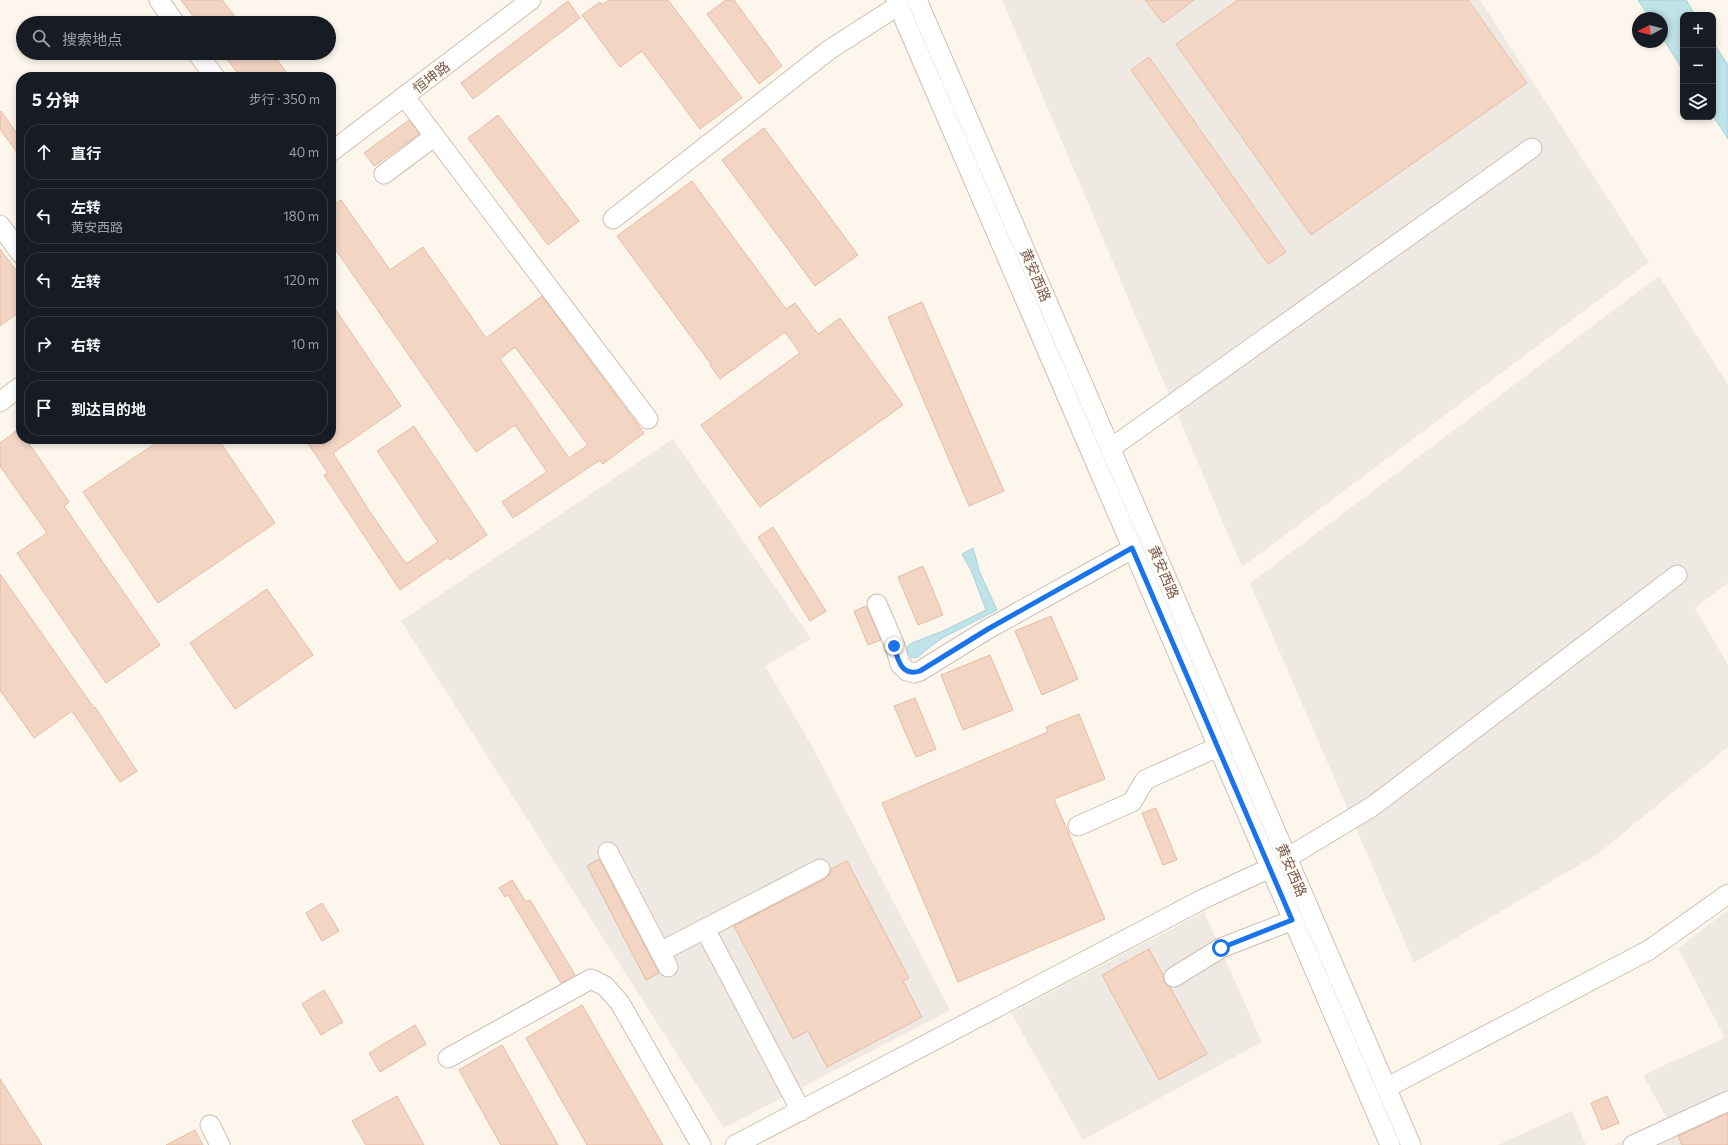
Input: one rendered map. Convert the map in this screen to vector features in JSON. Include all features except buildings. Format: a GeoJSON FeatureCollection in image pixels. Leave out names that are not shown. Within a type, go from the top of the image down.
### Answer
{"type":"FeatureCollection","features":[{"type":"Feature","properties":{"kind":"street"},"geometry":{"type":"LineString","coordinates":[[159,0],[170,16]]}},
{"type":"Feature","properties":{"kind":"street","name":"恒坤路"},"geometry":{"type":"LineString","coordinates":[[336,148],[531,0]]}},
{"type":"Feature","properties":{"kind":"street","name":"黄安西路"},"geometry":{"type":"LineString","coordinates":[[917,0],[1411,1145]]}},
{"type":"Feature","properties":{"kind":"street"},"geometry":{"type":"LineString","coordinates":[[613,219],[829,50],[897,3]]}},
{"type":"Feature","properties":{"kind":"street","name":"黄安西路"},"geometry":{"type":"LineString","coordinates":[[897,3],[1390,1145]]}},
{"type":"Feature","properties":{"kind":"street"},"geometry":{"type":"LineString","coordinates":[[202,60],[211,72]]}},
{"type":"Feature","properties":{"kind":"street"},"geometry":{"type":"LineString","coordinates":[[405,97],[648,419]]}},
{"type":"Feature","properties":{"kind":"street"},"geometry":{"type":"LineString","coordinates":[[384,174],[435,136]]}},
{"type":"Feature","properties":{"kind":"street"},"geometry":{"type":"LineString","coordinates":[[1111,448],[1532,148]]}},
{"type":"Feature","properties":{"kind":"street"},"geometry":{"type":"LineString","coordinates":[[0,225],[16,247]]}},
{"type":"Feature","properties":{"kind":"street"},"geometry":{"type":"LineString","coordinates":[[0,402],[16,390]]}},
{"type":"Feature","properties":{"kind":"street"},"geometry":{"type":"LineString","coordinates":[[876,604],[900,664],[907,671],[914,673],[920,671],[988,629],[1132,548]]}},
{"type":"Feature","properties":{"kind":"street"},"geometry":{"type":"LineString","coordinates":[[1287,858],[1373,806],[1677,575]]}},
{"type":"Feature","properties":{"kind":"street"},"geometry":{"type":"LineString","coordinates":[[1078,826],[1132,802],[1145,780],[1218,747]]}},
{"type":"Feature","properties":{"kind":"street"},"geometry":{"type":"LineString","coordinates":[[608,852],[664,960],[706,928],[820,869]]}},
{"type":"Feature","properties":{"kind":"street"},"geometry":{"type":"LineString","coordinates":[[735,1145],[1203,899],[1270,868]]}},
{"type":"Feature","properties":{"kind":"street"},"geometry":{"type":"LineString","coordinates":[[1386,1088],[1649,950],[1728,894]]}},
{"type":"Feature","properties":{"kind":"street"},"geometry":{"type":"LineString","coordinates":[[1174,977],[1221,948],[1292,920]]}},
{"type":"Feature","properties":{"kind":"street"},"geometry":{"type":"LineString","coordinates":[[706,928],[801,1111]]}},
{"type":"Feature","properties":{"kind":"street"},"geometry":{"type":"LineString","coordinates":[[448,1058],[591,979],[605,986],[620,1003],[701,1145]]}},
{"type":"Feature","properties":{"kind":"street"},"geometry":{"type":"LineString","coordinates":[[1633,1145],[1728,1101]]}},
{"type":"Feature","properties":{"kind":"street"},"geometry":{"type":"LineString","coordinates":[[210,1125],[220,1145]]}},
{"type":"Feature","properties":{"kind":"shaded area"},"geometry":{"type":"Polygon","coordinates":[[[1002,0],[1480,0],[1649,262],[1242,567],[1002,0]]]}},
{"type":"Feature","properties":{"kind":"shaded area"},"geometry":{"type":"Polygon","coordinates":[[[1659,276],[1728,385],[1728,583],[1695,608],[1728,665],[1728,747],[1599,853],[1414,963],[1250,583],[1659,276]]]}},
{"type":"Feature","properties":{"kind":"shaded area"},"geometry":{"type":"Polygon","coordinates":[[[673,439],[811,639],[765,666],[813,748],[950,1010],[724,1128],[401,621],[673,439]]]}},
{"type":"Feature","properties":{"kind":"shaded area"},"geometry":{"type":"Polygon","coordinates":[[[1728,910],[1728,1145],[1614,1145],[1668,1120],[1643,1075],[1725,1038],[1678,948],[1728,910]]]}},
{"type":"Feature","properties":{"kind":"shaded area"},"geometry":{"type":"Polygon","coordinates":[[[1204,912],[1262,1042],[1083,1140],[1011,1013],[1204,912]]]}},
{"type":"Feature","properties":{"kind":"shaded area"},"geometry":{"type":"Polygon","coordinates":[[[1572,1111],[1586,1145],[1498,1145],[1572,1111]]]}},
{"type":"Feature","properties":{"kind":"water"},"geometry":{"type":"Polygon","coordinates":[[[1638,0],[1686,0],[1693,12],[1680,12],[1680,65],[1668,46],[1668,12],[1646,12],[1638,0]]]}},
{"type":"Feature","properties":{"kind":"water"},"geometry":{"type":"Polygon","coordinates":[[[1716,47],[1728,65],[1728,139],[1716,120],[1716,47]]]}},
{"type":"Feature","properties":{"kind":"water"},"geometry":{"type":"Polygon","coordinates":[[[973,548],[980,573],[997,610],[944,637],[918,657],[911,658],[907,651],[908,646],[912,643],[943,631],[986,610],[971,570],[962,554],[973,548]]]}},
{"type":"Feature","properties":{"kind":"route"},"geometry":{"type":"LineString","coordinates":[[894,646],[900,664],[907,671],[914,673],[920,671],[988,629],[1132,548],[1292,920],[1221,948]]}}]}
